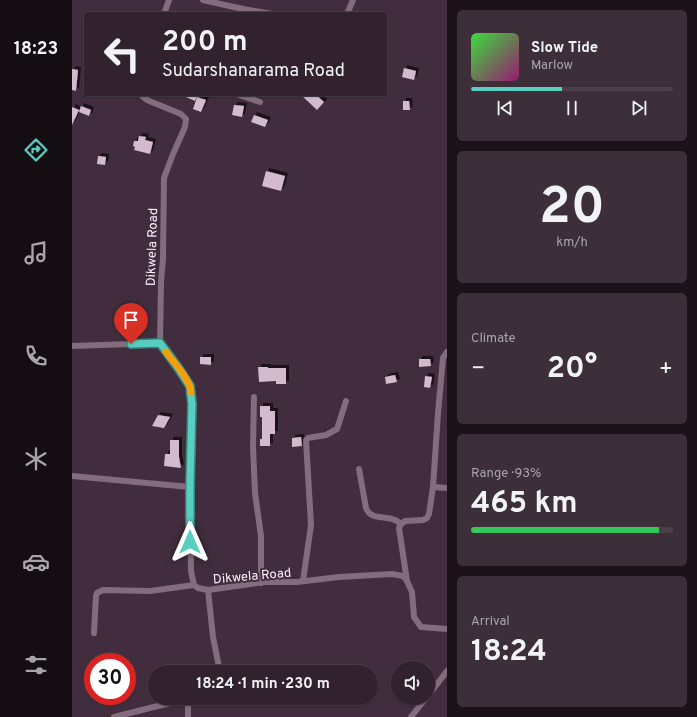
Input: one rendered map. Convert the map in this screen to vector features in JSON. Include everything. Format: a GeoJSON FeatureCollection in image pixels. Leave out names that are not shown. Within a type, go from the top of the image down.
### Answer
{"type":"FeatureCollection","features":[{"type":"Feature","properties":{"kind":"street"},"geometry":{"type":"LineString","coordinates":[[165,12],[169,0]]}},
{"type":"Feature","properties":{"kind":"street"},"geometry":{"type":"LineString","coordinates":[[204,0],[260,12]]}},
{"type":"Feature","properties":{"kind":"street"},"geometry":{"type":"LineString","coordinates":[[348,12],[353,0]]}},
{"type":"Feature","properties":{"kind":"street","name":"Dikwela Road"},"geometry":{"type":"LineString","coordinates":[[142,96],[147,100],[181,114],[186,119],[185,127],[164,178],[164,258],[161,282],[160,343]]}},
{"type":"Feature","properties":{"kind":"street"},"geometry":{"type":"LineString","coordinates":[[242,96],[260,102]]}},
{"type":"Feature","properties":{"kind":"street"},"geometry":{"type":"LineString","coordinates":[[72,346],[160,343],[190,386],[192,404],[190,487],[191,571],[194,585],[150,591],[103,590],[97,593],[96,596],[94,633]]}},
{"type":"Feature","properties":{"kind":"street"},"geometry":{"type":"LineString","coordinates":[[447,352],[444,358],[438,413],[431,505],[427,518],[423,520],[405,520],[400,524],[399,528],[407,580],[412,592],[414,617],[421,627],[447,629]]}},
{"type":"Feature","properties":{"kind":"street"},"geometry":{"type":"LineString","coordinates":[[254,397],[254,493],[261,536],[261,583]]}},
{"type":"Feature","properties":{"kind":"street"},"geometry":{"type":"LineString","coordinates":[[303,581],[311,525],[306,440],[308,438],[326,435],[337,429],[346,401]]}},
{"type":"Feature","properties":{"kind":"street"},"geometry":{"type":"LineString","coordinates":[[359,469],[368,513],[372,516],[395,520],[400,524]]}},
{"type":"Feature","properties":{"kind":"street"},"geometry":{"type":"LineString","coordinates":[[72,476],[190,487]]}},
{"type":"Feature","properties":{"kind":"street"},"geometry":{"type":"LineString","coordinates":[[433,487],[447,488]]}},
{"type":"Feature","properties":{"kind":"street","name":"Dikwela Road"},"geometry":{"type":"LineString","coordinates":[[194,585],[198,588],[208,590],[261,583],[392,574],[403,576],[407,580]]}},
{"type":"Feature","properties":{"kind":"street"},"geometry":{"type":"LineString","coordinates":[[208,590],[213,638],[219,665]]}},
{"type":"Feature","properties":{"kind":"street"},"geometry":{"type":"LineString","coordinates":[[435,687],[447,672]]}},
{"type":"Feature","properties":{"kind":"street"},"geometry":{"type":"LineString","coordinates":[[114,717],[162,705]]}},
{"type":"Feature","properties":{"kind":"street"},"geometry":{"type":"LineString","coordinates":[[188,705],[188,717]]}},
{"type":"Feature","properties":{"kind":"street"},"geometry":{"type":"LineString","coordinates":[[411,717],[421,705]]}},
{"type":"Feature","properties":{"kind":"building"},"geometry":{"type":"Polygon","coordinates":[[[404,68],[416,71],[414,80],[402,77],[404,68]]]}},
{"type":"Feature","properties":{"kind":"building"},"geometry":{"type":"Polygon","coordinates":[[[72,69],[78,70],[76,91],[72,90],[72,69]]]}},
{"type":"Feature","properties":{"kind":"building"},"geometry":{"type":"Polygon","coordinates":[[[184,96],[197,96],[195,101],[184,96]]]}},
{"type":"Feature","properties":{"kind":"building"},"geometry":{"type":"Polygon","coordinates":[[[302,96],[317,96],[324,102],[317,110],[302,96]]]}},
{"type":"Feature","properties":{"kind":"building"},"geometry":{"type":"Polygon","coordinates":[[[197,97],[206,100],[201,112],[193,109],[197,97]]]}},
{"type":"Feature","properties":{"kind":"building"},"geometry":{"type":"Polygon","coordinates":[[[403,101],[409,101],[410,110],[403,110],[403,101]]]}},
{"type":"Feature","properties":{"kind":"building"},"geometry":{"type":"Polygon","coordinates":[[[234,105],[244,106],[242,117],[232,115],[234,105]]]}},
{"type":"Feature","properties":{"kind":"building"},"geometry":{"type":"Polygon","coordinates":[[[81,106],[91,110],[89,116],[79,112],[81,106]]]}},
{"type":"Feature","properties":{"kind":"building"},"geometry":{"type":"Polygon","coordinates":[[[72,107],[79,110],[72,125],[72,107]]]}},
{"type":"Feature","properties":{"kind":"building"},"geometry":{"type":"Polygon","coordinates":[[[254,115],[268,120],[265,127],[251,122],[254,115]]]}},
{"type":"Feature","properties":{"kind":"building"},"geometry":{"type":"Polygon","coordinates":[[[139,136],[146,137],[145,140],[153,142],[150,154],[134,150],[134,141],[138,141],[139,136]]]}},
{"type":"Feature","properties":{"kind":"building"},"geometry":{"type":"Polygon","coordinates":[[[98,156],[106,157],[105,165],[97,164],[98,156]]]}},
{"type":"Feature","properties":{"kind":"building"},"geometry":{"type":"Polygon","coordinates":[[[266,171],[285,176],[281,191],[262,186],[266,171]]]}},
{"type":"Feature","properties":{"kind":"building"},"geometry":{"type":"Polygon","coordinates":[[[200,357],[211,357],[211,365],[200,364],[200,357]]]}},
{"type":"Feature","properties":{"kind":"building"},"geometry":{"type":"Polygon","coordinates":[[[419,359],[430,359],[431,366],[419,367],[419,359]]]}},
{"type":"Feature","properties":{"kind":"building"},"geometry":{"type":"Polygon","coordinates":[[[258,367],[286,368],[286,384],[276,384],[276,381],[259,382],[258,367]]]}},
{"type":"Feature","properties":{"kind":"building"},"geometry":{"type":"Polygon","coordinates":[[[395,375],[397,382],[386,384],[385,377],[395,375]]]}},
{"type":"Feature","properties":{"kind":"building"},"geometry":{"type":"Polygon","coordinates":[[[425,376],[432,377],[430,388],[424,387],[425,376]]]}},
{"type":"Feature","properties":{"kind":"building"},"geometry":{"type":"Polygon","coordinates":[[[260,406],[270,406],[270,411],[275,411],[275,434],[270,434],[270,446],[260,446],[260,439],[262,439],[262,417],[260,417],[260,406]]]}},
{"type":"Feature","properties":{"kind":"building"},"geometry":{"type":"Polygon","coordinates":[[[158,415],[170,417],[164,428],[152,426],[158,415]]]}},
{"type":"Feature","properties":{"kind":"building"},"geometry":{"type":"Polygon","coordinates":[[[301,437],[302,446],[292,447],[292,438],[301,437]]]}},
{"type":"Feature","properties":{"kind":"building"},"geometry":{"type":"Polygon","coordinates":[[[170,440],[179,440],[179,457],[181,468],[164,466],[165,454],[170,454],[170,440]]]}},
{"type":"Feature","properties":{"kind":"slow traffic"},"geometry":{"type":"LineString","coordinates":[[166,352],[190,386],[191,392]]}},
{"type":"Feature","properties":{"kind":"route"},"geometry":{"type":"LineString","coordinates":[[131,344],[160,343],[190,386],[192,404],[190,542]]}}]}
